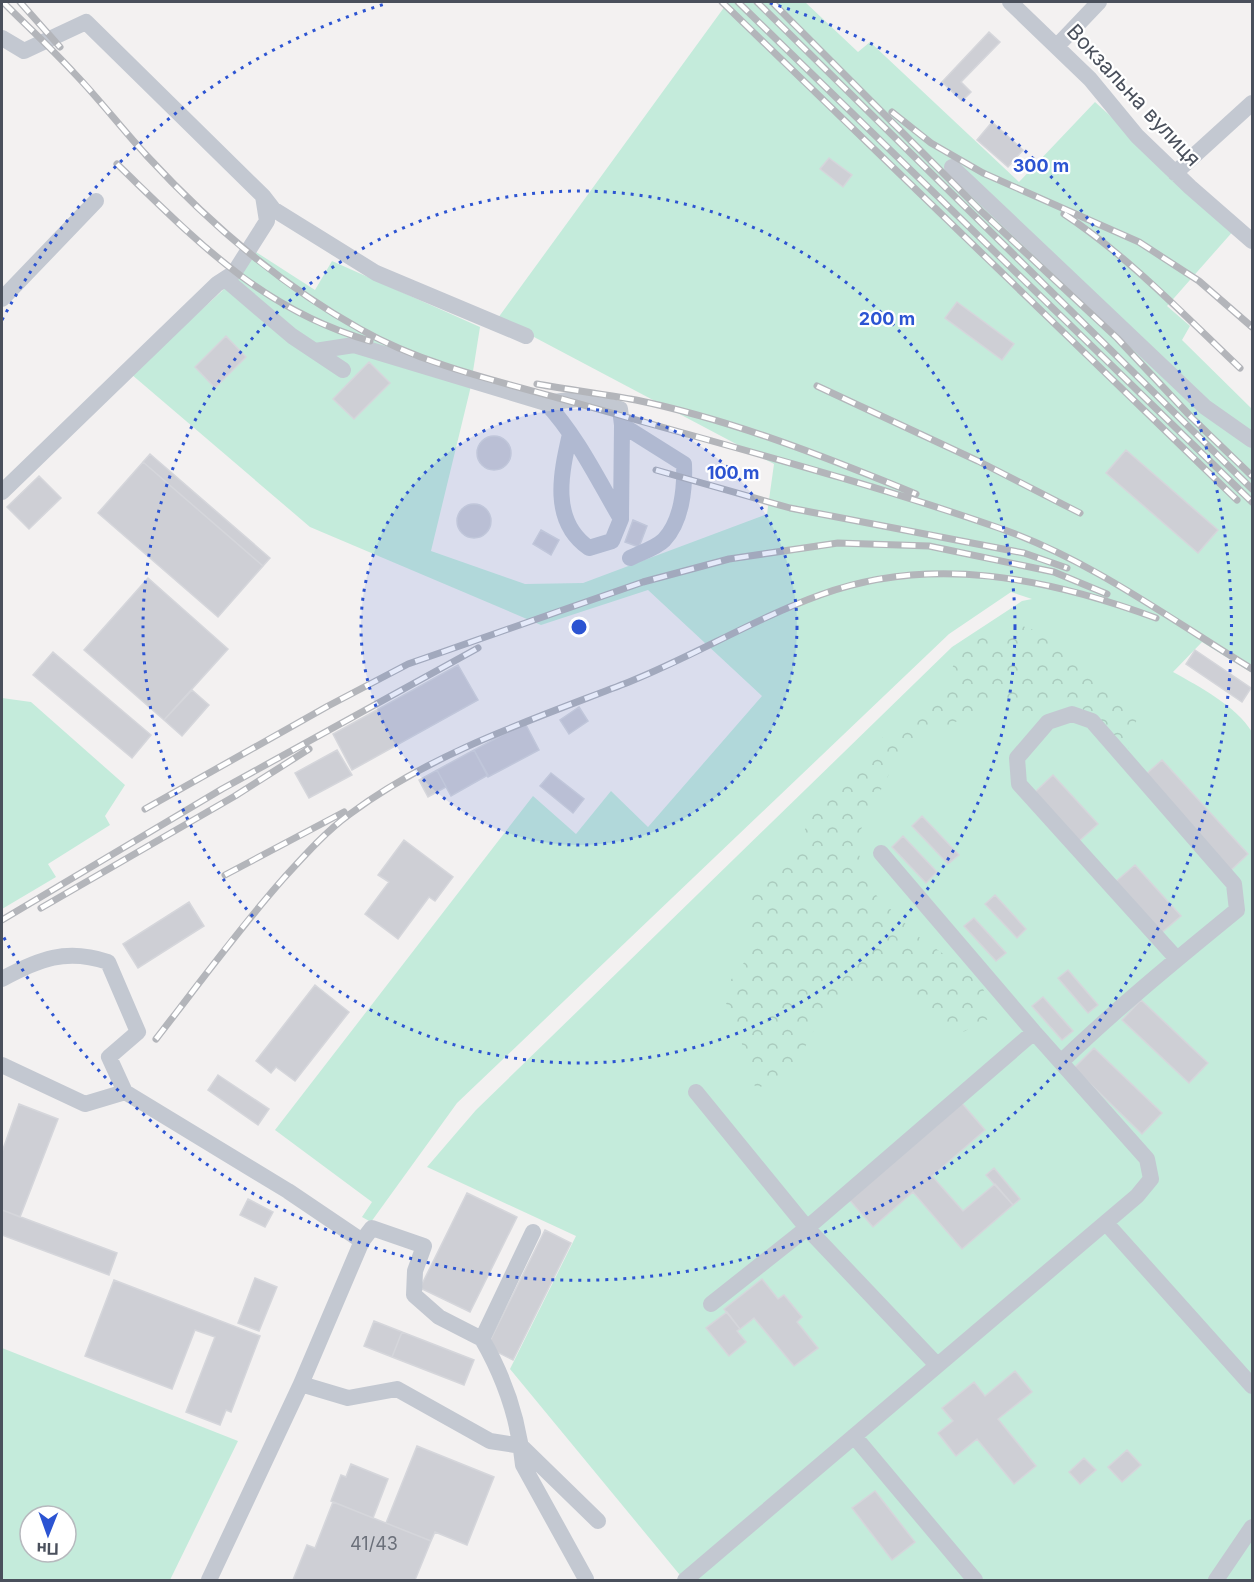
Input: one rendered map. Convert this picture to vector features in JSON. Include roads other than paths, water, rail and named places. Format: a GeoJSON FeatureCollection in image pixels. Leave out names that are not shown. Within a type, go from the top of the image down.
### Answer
{"type":"FeatureCollection","features":[{"type":"Feature","properties":{"kind":"street","name":"Вокзальна вулиця"},"geometry":{"type":"LineString","coordinates":[[1010,2],[1058,45],[1090,79],[1137,136],[1252,241]]}},
{"type":"Feature","properties":{"kind":"street"},"geometry":{"type":"LineString","coordinates":[[1058,45],[1099,2]]}},
{"type":"Feature","properties":{"kind":"street"},"geometry":{"type":"LineString","coordinates":[[2,39],[24,51],[86,22],[263,196],[273,209],[376,273],[526,336]]}},
{"type":"Feature","properties":{"kind":"street"},"geometry":{"type":"LineString","coordinates":[[1175,173],[1252,104]]}},
{"type":"Feature","properties":{"kind":"street"},"geometry":{"type":"LineString","coordinates":[[952,166],[1205,407],[1252,440]]}},
{"type":"Feature","properties":{"kind":"street"},"geometry":{"type":"LineString","coordinates":[[2,492],[225,279],[234,273],[267,221],[263,196]]}},
{"type":"Feature","properties":{"kind":"street"},"geometry":{"type":"LineString","coordinates":[[2,299],[96,201]]}},
{"type":"Feature","properties":{"kind":"street"},"geometry":{"type":"LineString","coordinates":[[225,279],[292,336],[343,370]]}},
{"type":"Feature","properties":{"kind":"street"},"geometry":{"type":"LineString","coordinates":[[315,351],[354,345],[546,403],[577,399],[620,409],[622,425],[621,519],[612,541],[589,548],[577,539],[561,507],[561,478],[570,434]]}},
{"type":"Feature","properties":{"kind":"street"},"geometry":{"type":"LineString","coordinates":[[546,403],[570,434],[621,519]]}},
{"type":"Feature","properties":{"kind":"street"},"geometry":{"type":"LineString","coordinates":[[622,425],[684,464],[685,488],[678,513],[664,540],[630,558]]}},
{"type":"Feature","properties":{"kind":"street"},"geometry":{"type":"LineString","coordinates":[[1061,1062],[1115,1010],[1238,910],[1234,884],[1092,721],[1072,714],[1048,723],[1017,758],[1019,784],[1177,959]]}},
{"type":"Feature","properties":{"kind":"street"},"geometry":{"type":"LineString","coordinates":[[685,1581],[1106,1223],[1137,1196],[1151,1179],[1147,1159],[1034,1032],[881,853]]}},
{"type":"Feature","properties":{"kind":"street"},"geometry":{"type":"LineString","coordinates":[[2,979],[34,962],[84,954],[108,962],[138,1032],[109,1057],[125,1092],[288,1191],[362,1241]]}},
{"type":"Feature","properties":{"kind":"street"},"geometry":{"type":"LineString","coordinates":[[711,1304],[807,1228],[1034,1032]]}},
{"type":"Feature","properties":{"kind":"street"},"geometry":{"type":"LineString","coordinates":[[2,1065],[84,1104],[125,1092]]}},
{"type":"Feature","properties":{"kind":"street"},"geometry":{"type":"LineString","coordinates":[[696,1092],[807,1228],[937,1365]]}},
{"type":"Feature","properties":{"kind":"street"},"geometry":{"type":"LineString","coordinates":[[1106,1223],[1252,1386]]}},
{"type":"Feature","properties":{"kind":"street"},"geometry":{"type":"LineString","coordinates":[[209,1581],[301,1384],[362,1241],[372,1228],[424,1246],[415,1272],[414,1295],[439,1317],[482,1339],[500,1370],[521,1446],[523,1465],[586,1579]]}},
{"type":"Feature","properties":{"kind":"street"},"geometry":{"type":"LineString","coordinates":[[482,1339],[533,1232]]}},
{"type":"Feature","properties":{"kind":"street"},"geometry":{"type":"LineString","coordinates":[[301,1384],[348,1398],[397,1389],[490,1441],[521,1446],[598,1521]]}},
{"type":"Feature","properties":{"kind":"street"},"geometry":{"type":"LineString","coordinates":[[854,1436],[975,1581]]}},
{"type":"Feature","properties":{"kind":"street"},"geometry":{"type":"LineString","coordinates":[[1216,1581],[1252,1527]]}},
{"type":"Feature","properties":{"kind":"railway"},"geometry":{"type":"LineString","coordinates":[[3,2],[75,74],[171,181],[221,229],[301,293],[360,329],[412,354],[468,373],[843,478],[999,528],[1033,541],[1098,573],[1252,669]]}},
{"type":"Feature","properties":{"kind":"railway"},"geometry":{"type":"LineString","coordinates":[[20,2],[60,47]]}},
{"type":"Feature","properties":{"kind":"railway"},"geometry":{"type":"LineString","coordinates":[[722,2],[1237,500]]}},
{"type":"Feature","properties":{"kind":"railway"},"geometry":{"type":"LineString","coordinates":[[738,2],[1252,502]]}},
{"type":"Feature","properties":{"kind":"railway"},"geometry":{"type":"LineString","coordinates":[[757,2],[1252,489]]}},
{"type":"Feature","properties":{"kind":"railway"},"geometry":{"type":"LineString","coordinates":[[772,2],[981,211],[1117,338],[1192,418],[1252,476]]}},
{"type":"Feature","properties":{"kind":"railway"},"geometry":{"type":"LineString","coordinates":[[892,112],[931,143],[983,173],[1139,242],[1199,281],[1252,327]]}},
{"type":"Feature","properties":{"kind":"railway"},"geometry":{"type":"LineString","coordinates":[[117,164],[203,245],[262,291],[295,311],[370,341]]}},
{"type":"Feature","properties":{"kind":"railway"},"geometry":{"type":"LineString","coordinates":[[1064,214],[1133,267],[1240,368]]}},
{"type":"Feature","properties":{"kind":"railway"},"geometry":{"type":"LineString","coordinates":[[537,384],[636,400],[708,418],[813,453],[916,494]]}},
{"type":"Feature","properties":{"kind":"railway"},"geometry":{"type":"LineString","coordinates":[[817,386],[978,461],[1080,513]]}},
{"type":"Feature","properties":{"kind":"railway"},"geometry":{"type":"LineString","coordinates":[[656,470],[790,508],[1024,553],[1067,568]]}},
{"type":"Feature","properties":{"kind":"railway"},"geometry":{"type":"LineString","coordinates":[[145,809],[328,706],[408,664],[643,582],[729,559],[838,543],[929,546],[1054,572],[1107,594]]}},
{"type":"Feature","properties":{"kind":"railway"},"geometry":{"type":"LineString","coordinates":[[156,1039],[283,879],[323,836],[382,792],[415,772],[485,739],[653,672],[796,605],[820,595],[862,583],[904,576],[947,574],[989,576],[1031,582],[1074,592],[1156,618]]}},
{"type":"Feature","properties":{"kind":"railway"},"geometry":{"type":"LineString","coordinates":[[2,920],[222,789],[478,648]]}},
{"type":"Feature","properties":{"kind":"railway"},"geometry":{"type":"LineString","coordinates":[[41,908],[235,796],[309,749]]}},
{"type":"Feature","properties":{"kind":"railway"},"geometry":{"type":"LineString","coordinates":[[225,875],[344,812]]}}]}
